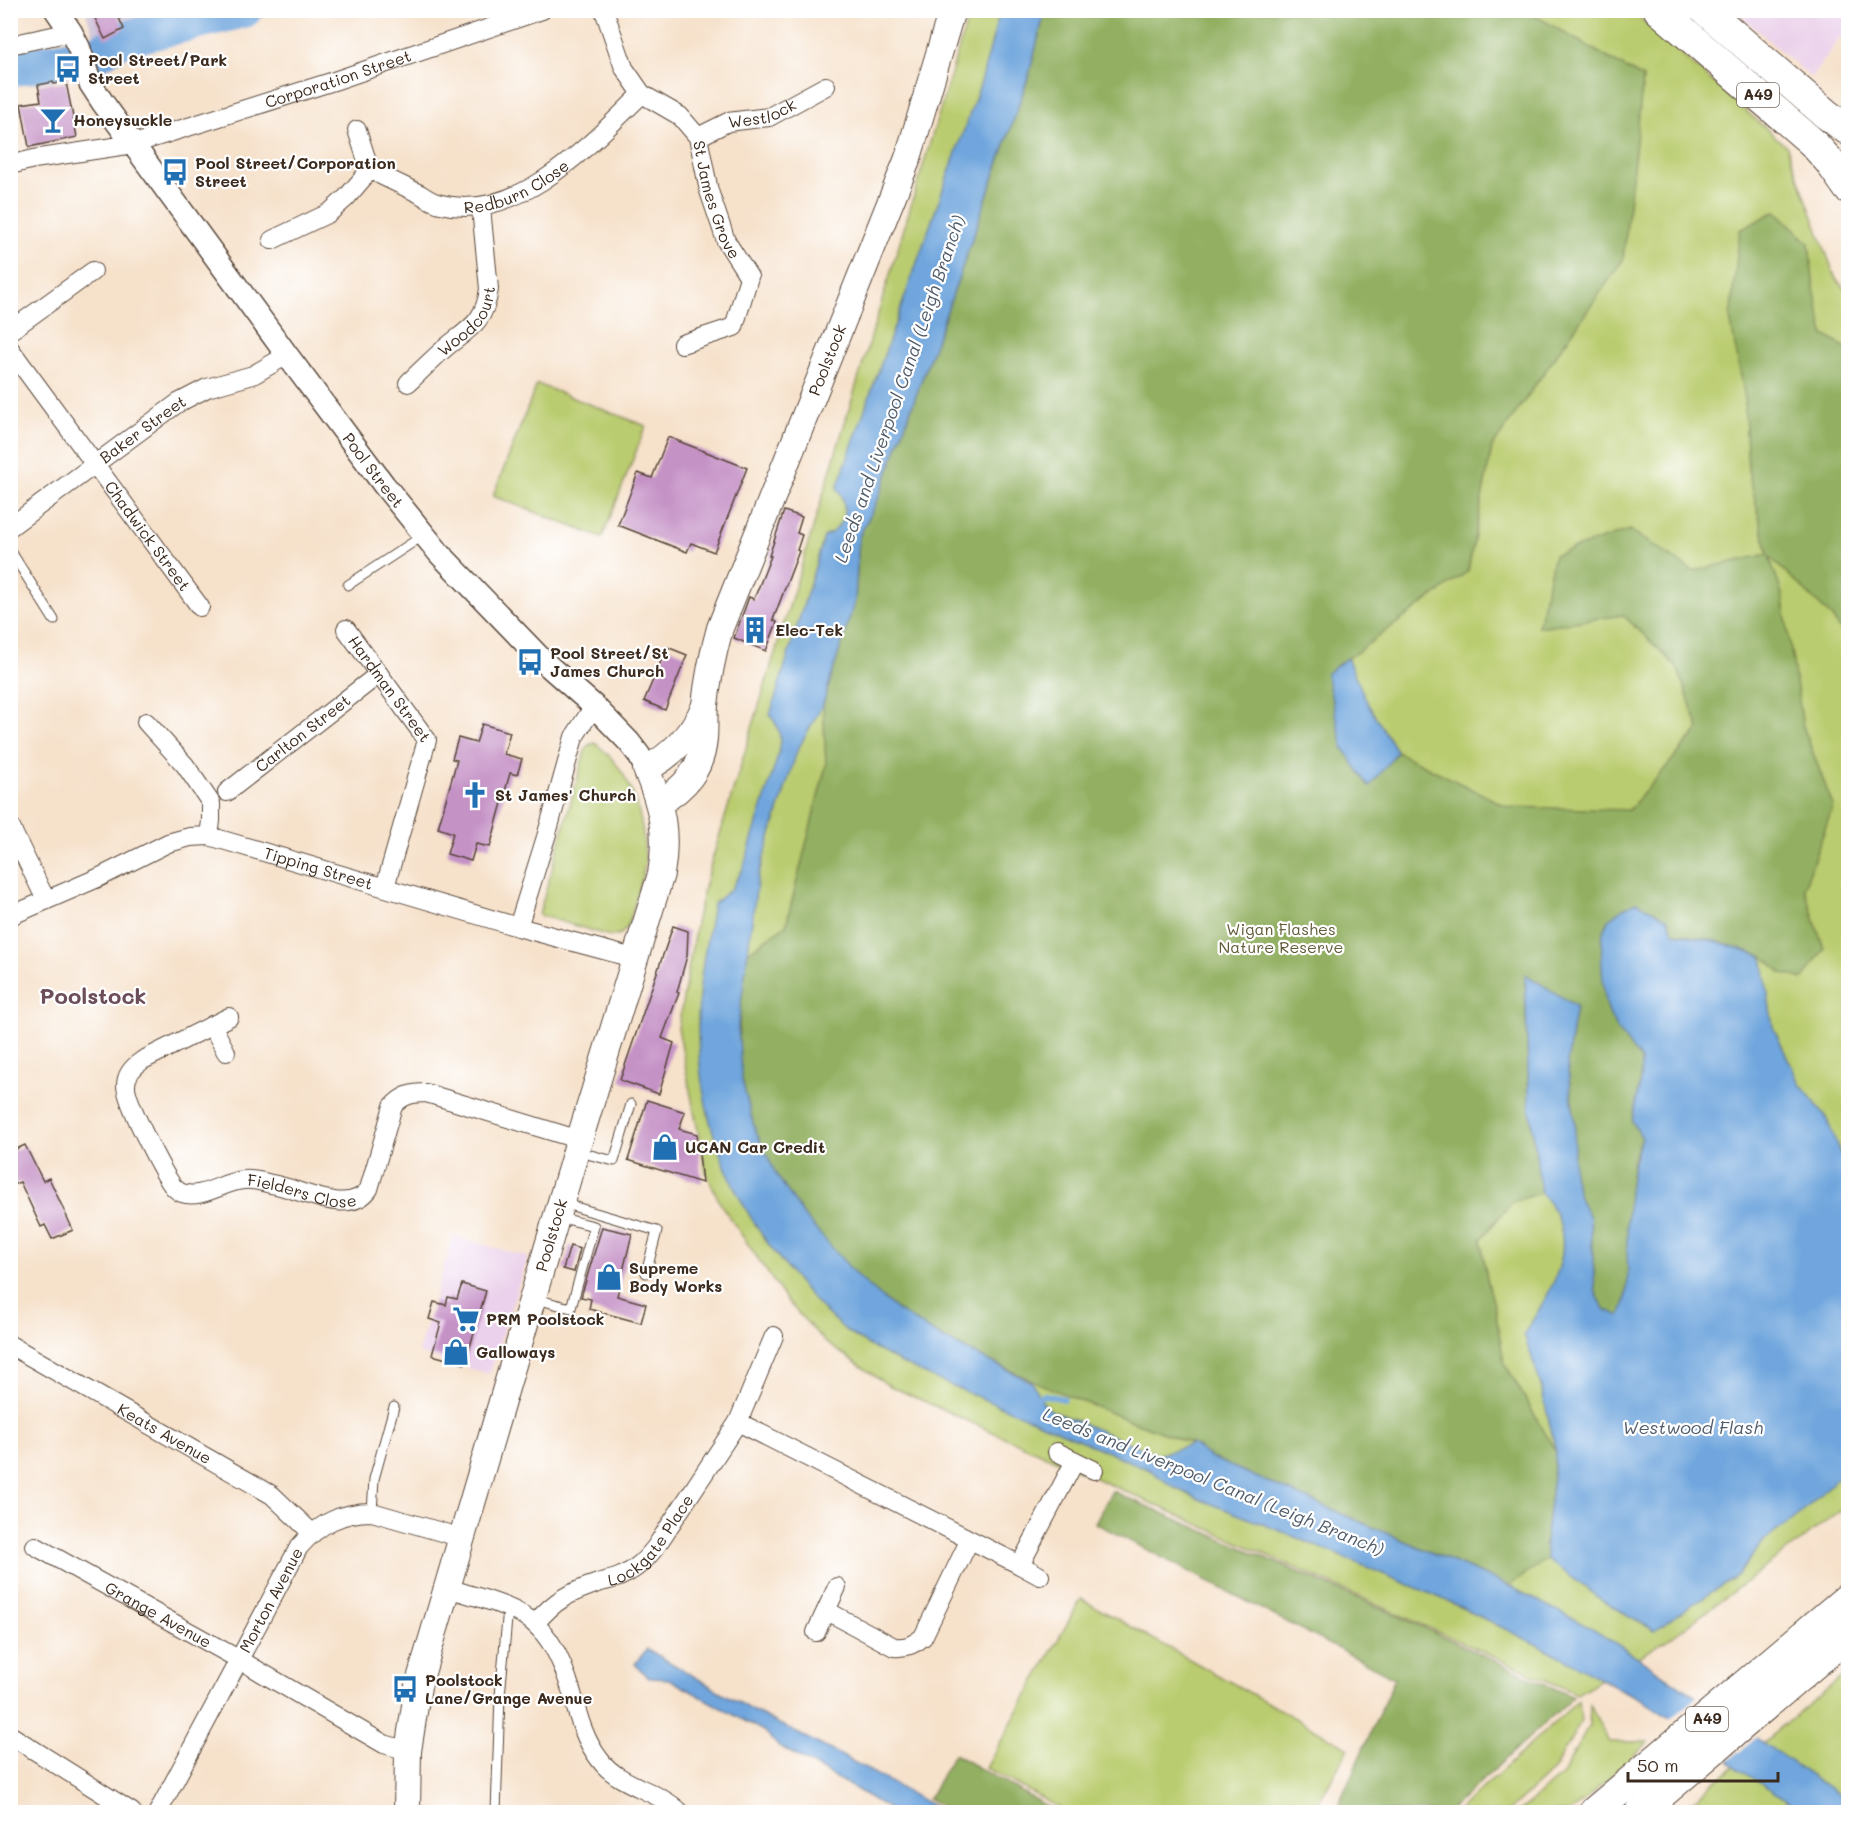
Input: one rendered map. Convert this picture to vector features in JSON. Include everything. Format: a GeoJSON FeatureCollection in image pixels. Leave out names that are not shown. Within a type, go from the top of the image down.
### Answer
{"type":"FeatureCollection","features":[{"type":"Feature","properties":{"kind":"highway","name":"A49"},"geometry":{"type":"LineString","coordinates":[[1659,10],[1813,143],[1848,188]]}},
{"type":"Feature","properties":{"kind":"highway","name":"A49"},"geometry":{"type":"LineString","coordinates":[[1705,10],[1826,114],[1848,130]]}},
{"type":"Feature","properties":{"kind":"highway","name":"A49"},"geometry":{"type":"LineString","coordinates":[[1640,1812],[1680,1779],[1848,1598]]}},
{"type":"Feature","properties":{"kind":"highway","name":"A49"},"geometry":{"type":"LineString","coordinates":[[1594,1812],[1656,1761],[1848,1635]]}},
{"type":"Feature","properties":{"kind":"main road","name":"Poolstock"},"geometry":{"type":"LineString","coordinates":[[659,802],[684,785],[700,760],[710,666],[720,628],[908,158],[952,10]]}},
{"type":"Feature","properties":{"kind":"main road","name":"Poolstock"},"geometry":{"type":"LineString","coordinates":[[407,1812],[408,1752],[414,1707],[424,1666],[578,1146],[637,959],[664,859],[664,829],[659,802],[646,769],[668,756],[689,736],[704,708]]}},
{"type":"Feature","properties":{"kind":"street","name":"Pool Street"},"geometry":{"type":"LineString","coordinates":[[56,10],[78,48],[90,83],[384,485],[439,553],[544,662],[594,706],[629,742],[646,769]]}},
{"type":"Feature","properties":{"kind":"street","name":"Corporation Street"},"geometry":{"type":"LineString","coordinates":[[10,165],[34,159],[134,144],[334,81],[542,10]]}},
{"type":"Feature","properties":{"kind":"street","name":"St James Grove"},"geometry":{"type":"LineString","coordinates":[[604,10],[624,69],[642,94],[680,116],[698,137],[709,191],[726,241],[749,278],[734,327],[682,344]]}},
{"type":"Feature","properties":{"kind":"street"},"geometry":{"type":"LineString","coordinates":[[10,45],[78,48]]}},
{"type":"Feature","properties":{"kind":"street","name":"Westlock"},"geometry":{"type":"LineString","coordinates":[[698,137],[728,122],[769,117],[826,86]]}},
{"type":"Feature","properties":{"kind":"street","name":"Redburn Close"},"geometry":{"type":"LineString","coordinates":[[370,170],[440,204],[481,208],[510,198],[563,166],[592,143],[642,94]]}},
{"type":"Feature","properties":{"kind":"street"},"geometry":{"type":"LineString","coordinates":[[272,240],[329,213],[346,198],[370,170],[357,130]]}},
{"type":"Feature","properties":{"kind":"street","name":"Woodcourt"},"geometry":{"type":"LineString","coordinates":[[408,383],[449,345],[475,326],[483,314],[488,302],[489,289],[481,208]]}},
{"type":"Feature","properties":{"kind":"street"},"geometry":{"type":"LineString","coordinates":[[10,331],[93,271]]}},
{"type":"Feature","properties":{"kind":"street","name":"Chadwick Street"},"geometry":{"type":"LineString","coordinates":[[10,349],[200,607]]}},
{"type":"Feature","properties":{"kind":"street","name":"Baker Street"},"geometry":{"type":"LineString","coordinates":[[10,527],[178,403],[207,388],[253,375],[287,355]]}},
{"type":"Feature","properties":{"kind":"street","name":"Hardman Street"},"geometry":{"type":"LineString","coordinates":[[346,629],[427,740],[385,887]]}},
{"type":"Feature","properties":{"kind":"street","name":"Carlton Street"},"geometry":{"type":"LineString","coordinates":[[227,792],[379,674]]}},
{"type":"Feature","properties":{"kind":"street"},"geometry":{"type":"LineString","coordinates":[[518,927],[574,737],[594,706]]}},
{"type":"Feature","properties":{"kind":"street"},"geometry":{"type":"LineString","coordinates":[[146,722],[185,765],[211,804],[212,821],[209,836]]}},
{"type":"Feature","properties":{"kind":"street"},"geometry":{"type":"LineString","coordinates":[[10,826],[46,900]]}},
{"type":"Feature","properties":{"kind":"street","name":"Tipping Street"},"geometry":{"type":"LineString","coordinates":[[10,916],[100,877],[168,843],[190,837],[209,836],[518,927],[637,959]]}},
{"type":"Feature","properties":{"kind":"street","name":"Fielders Close"},"geometry":{"type":"LineString","coordinates":[[229,1017],[135,1065],[126,1083],[126,1093],[147,1138],[172,1186],[183,1194],[196,1194],[245,1180],[279,1185],[339,1203],[358,1200],[369,1189],[393,1106],[399,1099],[416,1093],[437,1096],[578,1146]]}},
{"type":"Feature","properties":{"kind":"street"},"geometry":{"type":"LineString","coordinates":[[212,1025],[226,1053]]}},
{"type":"Feature","properties":{"kind":"street","name":"Lockgate Place"},"geometry":{"type":"LineString","coordinates":[[535,1624],[547,1609],[561,1598],[578,1590],[623,1576],[639,1566],[656,1548],[738,1422],[774,1336]]}},
{"type":"Feature","properties":{"kind":"street","name":"Keats Avenue"},"geometry":{"type":"LineString","coordinates":[[10,1346],[272,1495],[312,1533]]}},
{"type":"Feature","properties":{"kind":"street"},"geometry":{"type":"LineString","coordinates":[[738,1422],[1040,1576]]}},
{"type":"Feature","properties":{"kind":"street"},"geometry":{"type":"LineString","coordinates":[[1057,1452],[1094,1470]]}},
{"type":"Feature","properties":{"kind":"street"},"geometry":{"type":"LineString","coordinates":[[1020,1565],[1075,1461]]}},
{"type":"Feature","properties":{"kind":"street","name":"Morton Avenue"},"geometry":{"type":"LineString","coordinates":[[158,1812],[299,1547],[312,1533],[340,1516],[356,1512],[372,1512],[462,1538]]}},
{"type":"Feature","properties":{"kind":"street"},"geometry":{"type":"LineString","coordinates":[[827,1611],[894,1647],[902,1648],[917,1642],[923,1637],[969,1541]]}},
{"type":"Feature","properties":{"kind":"street","name":"Grange Avenue"},"geometry":{"type":"LineString","coordinates":[[35,1546],[240,1660],[384,1744],[408,1752]]}},
{"type":"Feature","properties":{"kind":"street"},"geometry":{"type":"LineString","coordinates":[[816,1632],[837,1587]]}},
{"type":"Feature","properties":{"kind":"street"},"geometry":{"type":"LineString","coordinates":[[448,1588],[515,1610],[535,1624],[547,1636],[558,1653],[579,1720],[592,1750],[602,1763],[617,1775],[665,1800],[680,1812]]}},
{"type":"Feature","properties":{"kind":"street"},"geometry":{"type":"LineString","coordinates":[[10,1735],[132,1812]]}},
{"type":"Feature","properties":{"kind":"lane"},"geometry":{"type":"LineString","coordinates":[[348,585],[424,535]]}},
{"type":"Feature","properties":{"kind":"lane"},"geometry":{"type":"LineString","coordinates":[[10,550],[54,620]]}},
{"type":"Feature","properties":{"kind":"lane"},"geometry":{"type":"LineString","coordinates":[[578,1146],[614,1161],[631,1104]]}},
{"type":"Feature","properties":{"kind":"lane"},"geometry":{"type":"LineString","coordinates":[[560,1210],[657,1231],[646,1273]]}},
{"type":"Feature","properties":{"kind":"lane"},"geometry":{"type":"LineString","coordinates":[[534,1298],[572,1308],[594,1226],[560,1210]]}},
{"type":"Feature","properties":{"kind":"lane"},"geometry":{"type":"LineString","coordinates":[[372,1512],[374,1479],[394,1407]]}},
{"type":"Feature","properties":{"kind":"lane"},"geometry":{"type":"LineString","coordinates":[[496,1812],[500,1696],[508,1608]]}},
{"type":"Feature","properties":{"kind":"shaded area"},"geometry":{"type":"Polygon","coordinates":[[[85,10],[190,11],[94,36],[85,10]]]}},
{"type":"Feature","properties":{"kind":"shaded area"},"geometry":{"type":"Polygon","coordinates":[[[1736,11],[1848,11],[1848,27],[1811,78],[1736,11]]]}},
{"type":"Feature","properties":{"kind":"shaded area"},"geometry":{"type":"Polygon","coordinates":[[[453,1236],[528,1257],[489,1374],[418,1353],[453,1236]]]}},
{"type":"Feature","properties":{"kind":"green space","name":"Wigan Flashes Nature Reserve"},"geometry":{"type":"Polygon","coordinates":[[[970,11],[1632,11],[1787,147],[1836,279],[1848,291],[1848,1505],[1675,1635],[1577,1694],[890,1386],[825,1342],[787,1301],[721,1205],[706,1173],[678,1028],[697,918],[706,880],[970,11]]]}},
{"type":"Feature","properties":{"kind":"green space","name":"Wigan Flashes Nature Reserve"},"geometry":{"type":"Polygon","coordinates":[[[1045,11],[1527,11],[1643,78],[1623,260],[1492,447],[1468,571],[1327,674],[1369,787],[1397,752],[1508,807],[1629,810],[1699,729],[1677,667],[1623,615],[1538,627],[1554,555],[1630,530],[1693,571],[1768,554],[1748,470],[1744,393],[1730,318],[1740,230],[1776,211],[1809,243],[1814,289],[1824,335],[1848,349],[1848,639],[1829,614],[1769,556],[1782,594],[1803,726],[1833,806],[1804,888],[1824,949],[1803,979],[1782,973],[1762,956],[1719,942],[1674,933],[1605,927],[1602,952],[1608,1010],[1620,1032],[1641,1060],[1642,1138],[1633,1159],[1629,1196],[1628,1298],[1620,1317],[1604,1309],[1595,1290],[1590,1217],[1580,1201],[1573,1175],[1575,1122],[1567,1063],[1576,1006],[1525,975],[1529,1101],[1541,1193],[1512,1202],[1481,1239],[1504,1362],[1556,1452],[1545,1543],[1547,1559],[1509,1586],[1212,1458],[1192,1444],[1037,1382],[920,1325],[865,1283],[801,1213],[768,1159],[746,1100],[740,1064],[739,1032],[747,953],[786,925],[826,765],[823,704],[855,600],[859,537],[879,497],[952,297],[1029,75],[1045,11]]]}},
{"type":"Feature","properties":{"kind":"green space"},"geometry":{"type":"Polygon","coordinates":[[[537,384],[646,426],[602,538],[493,496],[537,384]]]}},
{"type":"Feature","properties":{"kind":"green space"},"geometry":{"type":"Polygon","coordinates":[[[595,743],[616,763],[636,801],[645,856],[642,879],[628,926],[621,934],[610,936],[539,915],[585,751],[589,745],[595,743]]]}},
{"type":"Feature","properties":{"kind":"green space"},"geometry":{"type":"Polygon","coordinates":[[[1112,1491],[1399,1616],[1573,1697],[1448,1812],[1335,1812],[1395,1678],[1095,1523],[1112,1491]]]}},
{"type":"Feature","properties":{"kind":"green space"},"geometry":{"type":"Polygon","coordinates":[[[1081,1599],[1349,1748],[1313,1812],[1067,1812],[986,1768],[1081,1599]]]}},
{"type":"Feature","properties":{"kind":"green space"},"geometry":{"type":"Polygon","coordinates":[[[1848,1672],[1848,1812],[1679,1812],[1848,1672]]]}},
{"type":"Feature","properties":{"kind":"green space"},"geometry":{"type":"Polygon","coordinates":[[[1579,1700],[1581,1721],[1554,1769],[1508,1812],[1457,1812],[1579,1700]]]}},
{"type":"Feature","properties":{"kind":"green space"},"geometry":{"type":"Polygon","coordinates":[[[1590,1705],[1609,1742],[1649,1742],[1571,1812],[1518,1812],[1561,1776],[1589,1725],[1590,1705]]]}},
{"type":"Feature","properties":{"kind":"green space"},"geometry":{"type":"Polygon","coordinates":[[[954,1754],[1057,1812],[952,1812],[928,1799],[954,1754]]]}},
{"type":"Feature","properties":{"kind":"water"},"geometry":{"type":"Polygon","coordinates":[[[202,11],[283,11],[140,47],[106,58],[99,43],[127,29],[202,11]]]}},
{"type":"Feature","properties":{"kind":"water","name":"Leeds and Liverpool Canal (Leigh Branch)"},"geometry":{"type":"Polygon","coordinates":[[[1000,11],[1045,11],[1029,75],[879,497],[859,537],[855,600],[823,704],[797,751],[758,876],[738,1026],[742,1080],[755,1130],[777,1176],[805,1217],[857,1276],[897,1310],[942,1338],[1032,1382],[1039,1397],[1050,1410],[1158,1455],[1192,1444],[1212,1458],[1509,1586],[1587,1626],[1633,1654],[1848,1801],[1848,1812],[1802,1812],[1641,1699],[1562,1657],[1450,1602],[1199,1499],[1173,1487],[1150,1470],[945,1383],[874,1348],[847,1331],[819,1306],[786,1267],[744,1206],[716,1141],[701,1072],[698,1035],[699,998],[713,904],[731,889],[743,869],[780,749],[779,731],[770,715],[824,537],[837,528],[843,516],[843,502],[837,488],[981,82],[1000,11]]]}},
{"type":"Feature","properties":{"kind":"water"},"geometry":{"type":"Polygon","coordinates":[[[53,49],[58,66],[11,75],[11,56],[53,49]]]}},
{"type":"Feature","properties":{"kind":"water"},"geometry":{"type":"Polygon","coordinates":[[[1347,658],[1369,706],[1397,752],[1369,787],[1343,748],[1326,674],[1347,658]]]}},
{"type":"Feature","properties":{"kind":"water","name":"Westwood Flash"},"geometry":{"type":"Polygon","coordinates":[[[1637,902],[1667,918],[1674,933],[1719,942],[1762,956],[1773,1027],[1800,1084],[1825,1115],[1848,1173],[1848,1468],[1801,1513],[1764,1541],[1738,1575],[1655,1631],[1604,1601],[1547,1559],[1545,1543],[1556,1452],[1540,1382],[1524,1334],[1554,1282],[1563,1247],[1561,1229],[1554,1211],[1541,1193],[1529,1101],[1525,974],[1576,1006],[1567,1063],[1575,1122],[1573,1175],[1580,1200],[1590,1217],[1595,1290],[1604,1309],[1620,1316],[1627,1289],[1629,1190],[1642,1138],[1632,1121],[1640,1084],[1641,1060],[1618,1030],[1608,1010],[1604,992],[1602,944],[1605,927],[1611,918],[1623,908],[1637,902]]]}},
{"type":"Feature","properties":{"kind":"water"},"geometry":{"type":"Polygon","coordinates":[[[647,1649],[750,1709],[944,1812],[894,1812],[777,1745],[765,1732],[669,1679],[649,1678],[635,1664],[647,1649]]]}},
{"type":"Feature","properties":{"kind":"pier"},"geometry":{"type":"Polygon","coordinates":[[[1699,1695],[1759,1736],[1726,1763],[1668,1721],[1699,1695]]]}},
{"type":"Feature","properties":{"kind":"building"},"geometry":{"type":"Polygon","coordinates":[[[91,10],[115,10],[124,29],[105,39],[91,10]]]}},
{"type":"Feature","properties":{"kind":"building","name":"Honeysuckle"},"geometry":{"type":"Polygon","coordinates":[[[53,82],[54,84],[66,82],[77,137],[29,147],[21,104],[41,101],[38,85],[53,82]]]}},
{"type":"Feature","properties":{"kind":"building"},"geometry":{"type":"Polygon","coordinates":[[[668,437],[747,468],[714,552],[691,543],[687,552],[618,525],[638,473],[652,478],[668,437]]]}},
{"type":"Feature","properties":{"kind":"building"},"geometry":{"type":"Polygon","coordinates":[[[784,511],[802,517],[797,533],[802,535],[797,550],[799,551],[773,620],[777,622],[766,651],[734,638],[749,597],[754,599],[771,556],[769,556],[784,511]]]}},
{"type":"Feature","properties":{"kind":"building"},"geometry":{"type":"Polygon","coordinates":[[[667,647],[687,655],[665,710],[644,701],[667,647]]]}},
{"type":"Feature","properties":{"kind":"building","name":"St James' Church"},"geometry":{"type":"Polygon","coordinates":[[[482,724],[510,732],[504,754],[522,759],[517,775],[510,773],[490,847],[476,844],[471,861],[447,854],[453,833],[438,828],[457,760],[452,759],[458,738],[476,743],[482,724]]]}},
{"type":"Feature","properties":{"kind":"building"},"geometry":{"type":"Polygon","coordinates":[[[673,926],[688,931],[687,956],[677,992],[679,993],[662,1038],[674,1043],[659,1094],[620,1080],[673,926]]]}},
{"type":"Feature","properties":{"kind":"building","name":"UCAN Car Credit"},"geometry":{"type":"Polygon","coordinates":[[[647,1100],[685,1112],[679,1129],[697,1134],[702,1183],[628,1160],[647,1100]]]}},
{"type":"Feature","properties":{"kind":"building"},"geometry":{"type":"Polygon","coordinates":[[[25,1145],[43,1181],[49,1178],[73,1230],[52,1239],[45,1225],[41,1227],[20,1182],[10,1186],[10,1152],[25,1145]]]}},
{"type":"Feature","properties":{"kind":"building","name":"Supreme Body Works"},"geometry":{"type":"Polygon","coordinates":[[[602,1227],[632,1234],[617,1296],[646,1304],[641,1323],[589,1309],[591,1299],[581,1297],[602,1227]]]}},
{"type":"Feature","properties":{"kind":"building"},"geometry":{"type":"Polygon","coordinates":[[[570,1246],[580,1249],[574,1272],[563,1269],[570,1246]]]}},
{"type":"Feature","properties":{"kind":"building"},"geometry":{"type":"Polygon","coordinates":[[[462,1284],[486,1291],[465,1364],[432,1355],[441,1323],[429,1319],[434,1302],[446,1305],[448,1297],[457,1299],[462,1284]]]}},
{"type":"Feature","properties":{"kind":"waterway"},"geometry":{"type":"LineString","coordinates":[[10,69],[100,52],[120,40],[244,10]]}},
{"type":"Feature","properties":{"kind":"waterway","name":"Leeds and Liverpool Canal (Leigh Branch)"},"geometry":{"type":"LineString","coordinates":[[1033,1399],[1045,1395],[1064,1399]]}},
{"type":"Feature","properties":{"kind":"place","name":"Pool Street/Park Street"},"geometry":{"type":"Point","coordinates":[68,69]}},
{"type":"Feature","properties":{"kind":"place","name":"Honeysuckle"},"geometry":{"type":"Point","coordinates":[53,120]}},
{"type":"Feature","properties":{"kind":"place","name":"Pool Street/Corporation Street"},"geometry":{"type":"Point","coordinates":[175,172]}},
{"type":"Feature","properties":{"kind":"place","name":"Elec-Tek"},"geometry":{"type":"Point","coordinates":[755,630]}},
{"type":"Feature","properties":{"kind":"place","name":"Pool Street/St James Church"},"geometry":{"type":"Point","coordinates":[530,662]}},
{"type":"Feature","properties":{"kind":"place","name":"St James' Church"},"geometry":{"type":"Point","coordinates":[475,795]}},
{"type":"Feature","properties":{"kind":"place","name":"UCAN Car Credit"},"geometry":{"type":"Point","coordinates":[665,1147]}},
{"type":"Feature","properties":{"kind":"place","name":"Supreme Body Works"},"geometry":{"type":"Point","coordinates":[609,1277]}},
{"type":"Feature","properties":{"kind":"place","name":"PRM Poolstock"},"geometry":{"type":"Point","coordinates":[466,1319]}},
{"type":"Feature","properties":{"kind":"place","name":"Galloways"},"geometry":{"type":"Point","coordinates":[456,1352]}},
{"type":"Feature","properties":{"kind":"place","name":"Poolstock Lane/Grange Avenue"},"geometry":{"type":"Point","coordinates":[405,1689]}},
{"type":"Feature","properties":{"kind":"district","name":"Poolstock"},"geometry":{"type":"Point","coordinates":[93,996]}}]}
